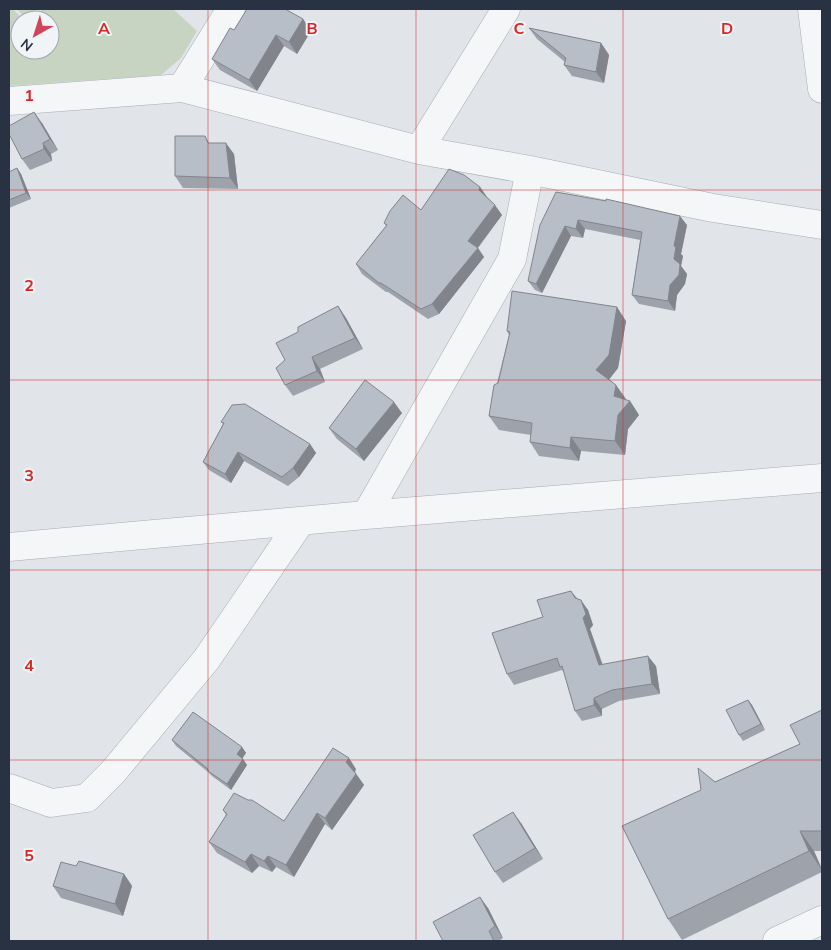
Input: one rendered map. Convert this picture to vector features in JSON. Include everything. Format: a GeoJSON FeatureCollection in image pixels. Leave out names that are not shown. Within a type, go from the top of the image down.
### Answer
{"type":"FeatureCollection","features":[{"type":"Feature","properties":{"kind":"street"},"geometry":{"type":"LineString","coordinates":[[182,88],[231,9]]}},
{"type":"Feature","properties":{"kind":"street"},"geometry":{"type":"LineString","coordinates":[[420,150],[506,9]]}},
{"type":"Feature","properties":{"kind":"street"},"geometry":{"type":"LineString","coordinates":[[812,9],[822,89]]}},
{"type":"Feature","properties":{"kind":"street"},"geometry":{"type":"LineString","coordinates":[[9,101],[182,88],[420,150],[530,170],[713,208],[822,225]]}},
{"type":"Feature","properties":{"kind":"street"},"geometry":{"type":"LineString","coordinates":[[366,515],[512,259],[530,170]]}},
{"type":"Feature","properties":{"kind":"street"},"geometry":{"type":"LineString","coordinates":[[9,547],[366,515],[822,478]]}},
{"type":"Feature","properties":{"kind":"street"},"geometry":{"type":"LineString","coordinates":[[9,790],[51,803],[87,798],[113,772],[206,660],[301,521]]}},
{"type":"Feature","properties":{"kind":"street"},"geometry":{"type":"LineString","coordinates":[[777,941],[822,920]]}},
{"type":"Feature","properties":{"kind":"green space"},"geometry":{"type":"Polygon","coordinates":[[[9,9],[14,10],[10,10],[10,60],[60,60],[60,10],[42,10],[43,9],[173,9],[197,31],[181,58],[161,75],[9,86],[9,9]]]}},
{"type":"Feature","properties":{"kind":"green space"},"geometry":{"type":"Polygon","coordinates":[[[17,9],[38,9],[37,10],[17,9]]]}},
{"type":"Feature","properties":{"kind":"building"},"geometry":{"type":"Polygon","coordinates":[[[247,9],[285,9],[303,19],[289,42],[276,35],[249,80],[212,59],[230,28],[234,30],[247,9]]]}},
{"type":"Feature","properties":{"kind":"building"},"geometry":{"type":"Polygon","coordinates":[[[529,28],[601,43],[596,72],[564,65],[566,58],[529,28]]]}},
{"type":"Feature","properties":{"kind":"building"},"geometry":{"type":"Polygon","coordinates":[[[34,112],[50,139],[43,143],[44,149],[22,159],[9,134],[9,126],[34,112]]]}},
{"type":"Feature","properties":{"kind":"building"},"geometry":{"type":"Polygon","coordinates":[[[175,136],[205,136],[208,143],[226,143],[230,178],[175,176],[175,136]]]}},
{"type":"Feature","properties":{"kind":"building"},"geometry":{"type":"Polygon","coordinates":[[[17,168],[26,193],[9,200],[9,172],[17,168]]]}},
{"type":"Feature","properties":{"kind":"building"},"geometry":{"type":"Polygon","coordinates":[[[449,169],[464,175],[480,187],[479,190],[495,205],[468,241],[478,248],[432,304],[421,309],[379,283],[356,264],[387,225],[384,223],[390,211],[403,195],[421,210],[449,169]]]}},
{"type":"Feature","properties":{"kind":"building"},"geometry":{"type":"Polygon","coordinates":[[[556,192],[606,201],[606,199],[680,216],[674,246],[676,247],[674,259],[680,264],[679,275],[670,285],[668,301],[632,295],[642,232],[578,220],[576,229],[565,226],[536,284],[528,281],[540,225],[556,192]]]}},
{"type":"Feature","properties":{"kind":"building"},"geometry":{"type":"Polygon","coordinates":[[[512,291],[617,307],[609,355],[596,370],[616,385],[614,396],[630,401],[618,415],[615,441],[571,437],[570,448],[530,442],[532,423],[489,416],[494,385],[498,383],[510,332],[507,331],[512,291]]]}},
{"type":"Feature","properties":{"kind":"building"},"geometry":{"type":"Polygon","coordinates":[[[338,306],[355,338],[312,357],[317,371],[285,385],[276,368],[285,360],[276,343],[298,332],[298,327],[338,306]]]}},
{"type":"Feature","properties":{"kind":"building"},"geometry":{"type":"Polygon","coordinates":[[[365,380],[394,402],[356,449],[329,428],[365,380]]]}},
{"type":"Feature","properties":{"kind":"building"},"geometry":{"type":"Polygon","coordinates":[[[245,404],[310,444],[293,468],[282,477],[238,452],[225,474],[203,462],[224,423],[221,422],[232,405],[245,404]]]}},
{"type":"Feature","properties":{"kind":"building"},"geometry":{"type":"Polygon","coordinates":[[[571,591],[575,598],[581,600],[586,614],[583,618],[599,665],[648,656],[652,684],[612,690],[594,698],[594,705],[575,711],[562,666],[560,667],[557,658],[507,674],[492,633],[543,617],[537,600],[571,591]]]}},
{"type":"Feature","properties":{"kind":"building"},"geometry":{"type":"Polygon","coordinates":[[[748,700],[761,724],[739,735],[726,710],[748,700]]]}},
{"type":"Feature","properties":{"kind":"building"},"geometry":{"type":"Polygon","coordinates":[[[822,710],[822,831],[800,831],[809,851],[668,919],[622,826],[701,790],[698,768],[715,782],[800,744],[790,725],[822,710]]]}},
{"type":"Feature","properties":{"kind":"building"},"geometry":{"type":"Polygon","coordinates":[[[193,712],[242,747],[237,754],[243,759],[227,784],[208,771],[208,769],[172,740],[193,712]]]}},
{"type":"Feature","properties":{"kind":"building"},"geometry":{"type":"Polygon","coordinates":[[[333,748],[349,758],[346,762],[356,774],[325,818],[317,813],[286,865],[268,856],[264,861],[251,854],[245,862],[209,842],[227,814],[223,810],[234,793],[252,800],[284,821],[333,748]]]}},
{"type":"Feature","properties":{"kind":"building"},"geometry":{"type":"Polygon","coordinates":[[[513,812],[535,848],[495,872],[473,835],[513,812]]]}},
{"type":"Feature","properties":{"kind":"building"},"geometry":{"type":"Polygon","coordinates":[[[79,861],[124,874],[115,904],[53,886],[61,862],[76,866],[79,861]]]}},
{"type":"Feature","properties":{"kind":"building"},"geometry":{"type":"Polygon","coordinates":[[[480,897],[495,926],[489,931],[494,941],[443,941],[433,922],[480,897]]]}}]}
